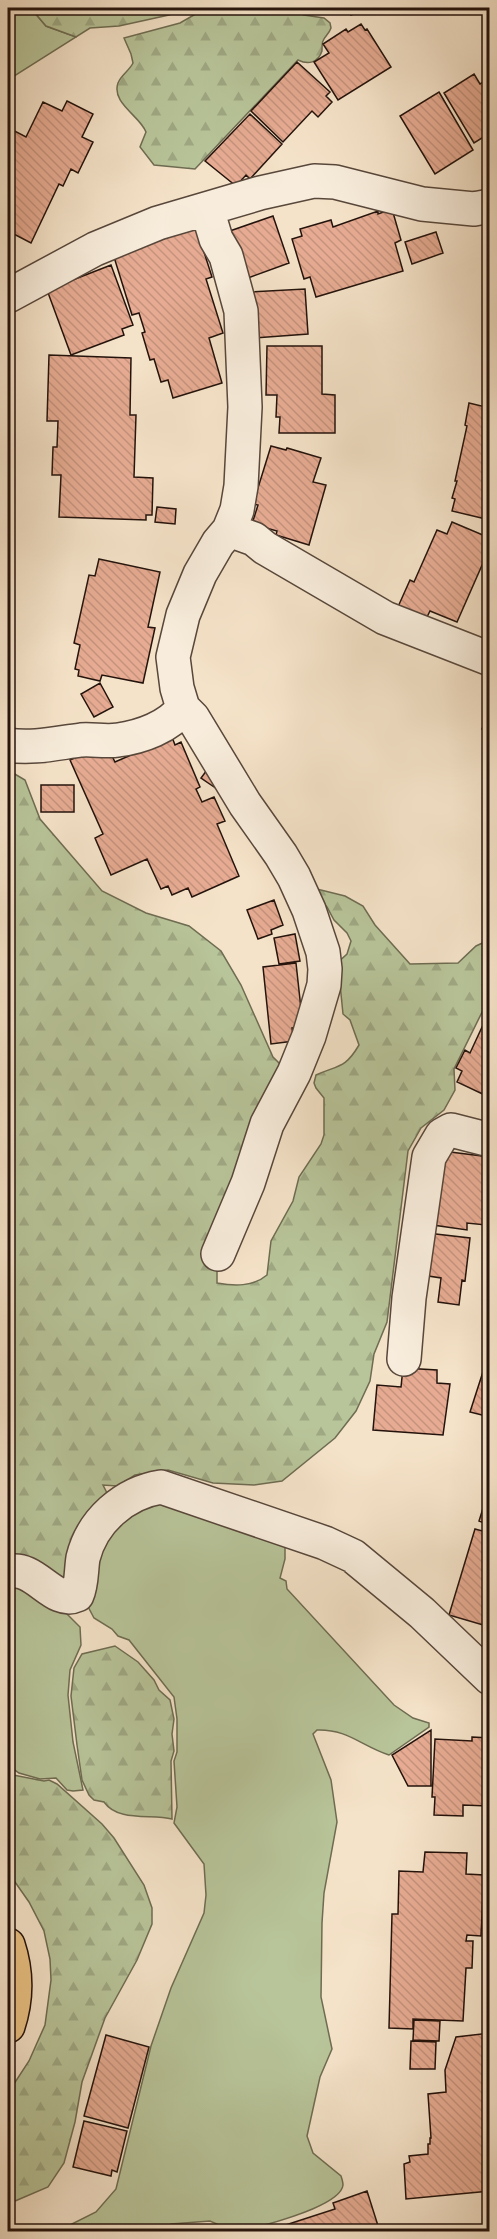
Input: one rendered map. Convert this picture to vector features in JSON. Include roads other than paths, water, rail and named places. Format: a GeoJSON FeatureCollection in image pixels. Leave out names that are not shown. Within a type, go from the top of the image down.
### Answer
{"type":"FeatureCollection","features":[{"type":"Feature","properties":{"kind":"main road"},"geometry":{"type":"LineString","coordinates":[[8,1945],[15,1978],[15,2000],[8,2026]]}},
{"type":"Feature","properties":{"kind":"street"},"geometry":{"type":"LineString","coordinates":[[8,296],[95,249],[158,223],[314,181],[335,182],[422,204],[474,209],[489,206]]}},
{"type":"Feature","properties":{"kind":"street"},"geometry":{"type":"LineString","coordinates":[[207,209],[216,239],[226,256],[241,311],[245,407],[241,486],[237,510],[229,530],[218,543],[200,574],[183,615],[173,657],[177,688],[183,708],[193,718],[245,804],[294,877],[309,910],[323,952],[325,969],[324,985],[305,1045],[294,1073],[267,1124],[248,1183],[218,1254]]}},
{"type":"Feature","properties":{"kind":"street"},"geometry":{"type":"LineString","coordinates":[[229,530],[254,539],[265,548],[385,618],[489,659]]}},
{"type":"Feature","properties":{"kind":"street"},"geometry":{"type":"LineString","coordinates":[[8,745],[48,746],[83,740],[117,741],[142,734],[175,718],[183,708]]}},
{"type":"Feature","properties":{"kind":"street"},"geometry":{"type":"LineString","coordinates":[[8,763],[50,761],[69,757],[87,750],[102,740]]}},
{"type":"Feature","properties":{"kind":"street"},"geometry":{"type":"LineString","coordinates":[[404,1359],[409,1298],[429,1157],[442,1135],[451,1130],[489,1140]]}},
{"type":"Feature","properties":{"kind":"street"},"geometry":{"type":"LineString","coordinates":[[8,1572],[28,1573],[69,1597],[77,1594],[84,1556],[101,1521],[120,1502],[148,1489],[161,1487],[325,1543],[353,1556],[422,1613],[489,1678]]}}]}
